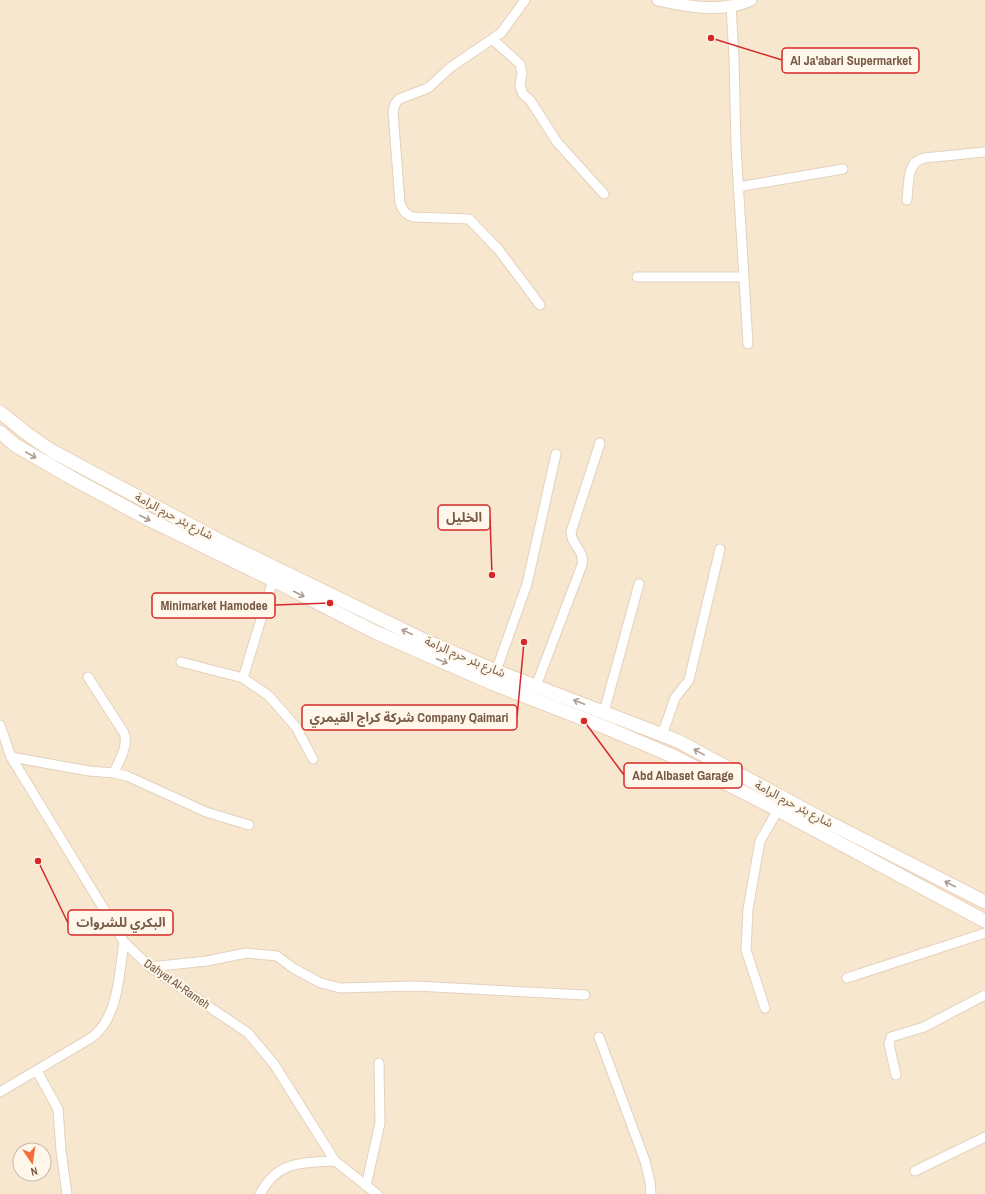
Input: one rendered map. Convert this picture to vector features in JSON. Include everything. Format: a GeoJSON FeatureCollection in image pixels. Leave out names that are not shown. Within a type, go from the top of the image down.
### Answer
{"type":"FeatureCollection","features":[{"type":"Feature","properties":{"kind":"main road","name":"شارع بئر حرم الرامة"},"geometry":{"type":"LineString","coordinates":[[0,412],[26,433],[52,451],[217,539],[428,642],[496,671],[678,741],[824,820],[985,902]]}},
{"type":"Feature","properties":{"kind":"main road","name":"شارع بئر حرم الرامة"},"geometry":{"type":"LineString","coordinates":[[0,432],[15,445],[146,518],[375,632],[494,684],[607,728],[675,757],[778,810],[985,921]]}},
{"type":"Feature","properties":{"kind":"street"},"geometry":{"type":"LineString","coordinates":[[525,0],[501,33],[450,67],[428,88],[402,98],[395,104],[393,112],[400,203],[403,210],[411,216],[469,219],[498,249],[540,305]]}},
{"type":"Feature","properties":{"kind":"street"},"geometry":{"type":"LineString","coordinates":[[658,0],[679,5],[713,8],[740,5],[751,0]]}},
{"type":"Feature","properties":{"kind":"street"},"geometry":{"type":"LineString","coordinates":[[731,6],[738,187],[748,344]]}},
{"type":"Feature","properties":{"kind":"street"},"geometry":{"type":"LineString","coordinates":[[492,39],[520,64],[522,73],[520,86],[523,94],[530,100],[557,142],[604,194]]}},
{"type":"Feature","properties":{"kind":"street"},"geometry":{"type":"LineString","coordinates":[[907,200],[910,172],[913,164],[917,160],[985,152]]}},
{"type":"Feature","properties":{"kind":"street"},"geometry":{"type":"LineString","coordinates":[[738,187],[843,169]]}},
{"type":"Feature","properties":{"kind":"street"},"geometry":{"type":"LineString","coordinates":[[637,277],[744,277]]}},
{"type":"Feature","properties":{"kind":"street"},"geometry":{"type":"LineString","coordinates":[[536,686],[582,565],[582,555],[580,549],[573,540],[572,532],[600,443]]}},
{"type":"Feature","properties":{"kind":"street"},"geometry":{"type":"LineString","coordinates":[[496,671],[527,584],[556,454]]}},
{"type":"Feature","properties":{"kind":"street"},"geometry":{"type":"LineString","coordinates":[[662,735],[675,698],[689,680],[720,549]]}},
{"type":"Feature","properties":{"kind":"street"},"geometry":{"type":"LineString","coordinates":[[243,678],[273,580]]}},
{"type":"Feature","properties":{"kind":"street"},"geometry":{"type":"LineString","coordinates":[[604,712],[640,584]]}},
{"type":"Feature","properties":{"kind":"street"},"geometry":{"type":"LineString","coordinates":[[181,662],[243,678],[269,696],[296,727],[313,758]]}},
{"type":"Feature","properties":{"kind":"street"},"geometry":{"type":"LineString","coordinates":[[88,677],[126,737],[125,746],[114,773]]}},
{"type":"Feature","properties":{"kind":"street","name":"Dahyet Al-Rameh"},"geometry":{"type":"LineString","coordinates":[[0,725],[11,757],[124,942],[150,967],[248,1032],[274,1064],[335,1161],[377,1194]]}},
{"type":"Feature","properties":{"kind":"street"},"geometry":{"type":"LineString","coordinates":[[11,757],[89,771],[128,776],[206,812],[249,826]]}},
{"type":"Feature","properties":{"kind":"street"},"geometry":{"type":"LineString","coordinates":[[765,1008],[746,950],[747,922],[760,841],[778,810]]}},
{"type":"Feature","properties":{"kind":"street"},"geometry":{"type":"LineString","coordinates":[[847,978],[985,933]]}},
{"type":"Feature","properties":{"kind":"street"},"geometry":{"type":"LineString","coordinates":[[0,1092],[91,1038],[104,1026],[116,993],[124,942]]}},
{"type":"Feature","properties":{"kind":"street"},"geometry":{"type":"LineString","coordinates":[[150,967],[207,961],[246,953],[277,956],[293,968],[315,980],[340,988],[415,986],[585,995]]}},
{"type":"Feature","properties":{"kind":"street"},"geometry":{"type":"LineString","coordinates":[[896,1075],[889,1042],[892,1036],[924,1027],[985,995]]}},
{"type":"Feature","properties":{"kind":"street"},"geometry":{"type":"LineString","coordinates":[[599,1037],[645,1161],[650,1182],[650,1194]]}},
{"type":"Feature","properties":{"kind":"street"},"geometry":{"type":"LineString","coordinates":[[366,1186],[380,1123],[378,1063]]}},
{"type":"Feature","properties":{"kind":"street"},"geometry":{"type":"LineString","coordinates":[[37,1071],[58,1109],[61,1151],[67,1194]]}},
{"type":"Feature","properties":{"kind":"street"},"geometry":{"type":"LineString","coordinates":[[915,1172],[985,1137]]}},
{"type":"Feature","properties":{"kind":"street"},"geometry":{"type":"LineString","coordinates":[[260,1194],[271,1178],[295,1164],[335,1161]]}},
{"type":"Feature","properties":{"kind":"shaded area"},"geometry":{"type":"Polygon","coordinates":[[[0,0],[985,0],[985,1194],[0,1194],[0,0]]]}},
{"type":"Feature","properties":{"kind":"place","name":"Al Ja'abari Supermarket"},"geometry":{"type":"Point","coordinates":[711,38]}},
{"type":"Feature","properties":{"kind":"place","name":"الخليل"},"geometry":{"type":"Point","coordinates":[492,575]}},
{"type":"Feature","properties":{"kind":"place","name":"Minimarket Hamodee"},"geometry":{"type":"Point","coordinates":[330,603]}},
{"type":"Feature","properties":{"kind":"place","name":"شركة كراج القيمري Company Qaimari"},"geometry":{"type":"Point","coordinates":[524,642]}},
{"type":"Feature","properties":{"kind":"place","name":"Abd Albaset Garage"},"geometry":{"type":"Point","coordinates":[584,721]}},
{"type":"Feature","properties":{"kind":"place","name":"البكري للشروات"},"geometry":{"type":"Point","coordinates":[38,861]}}]}
